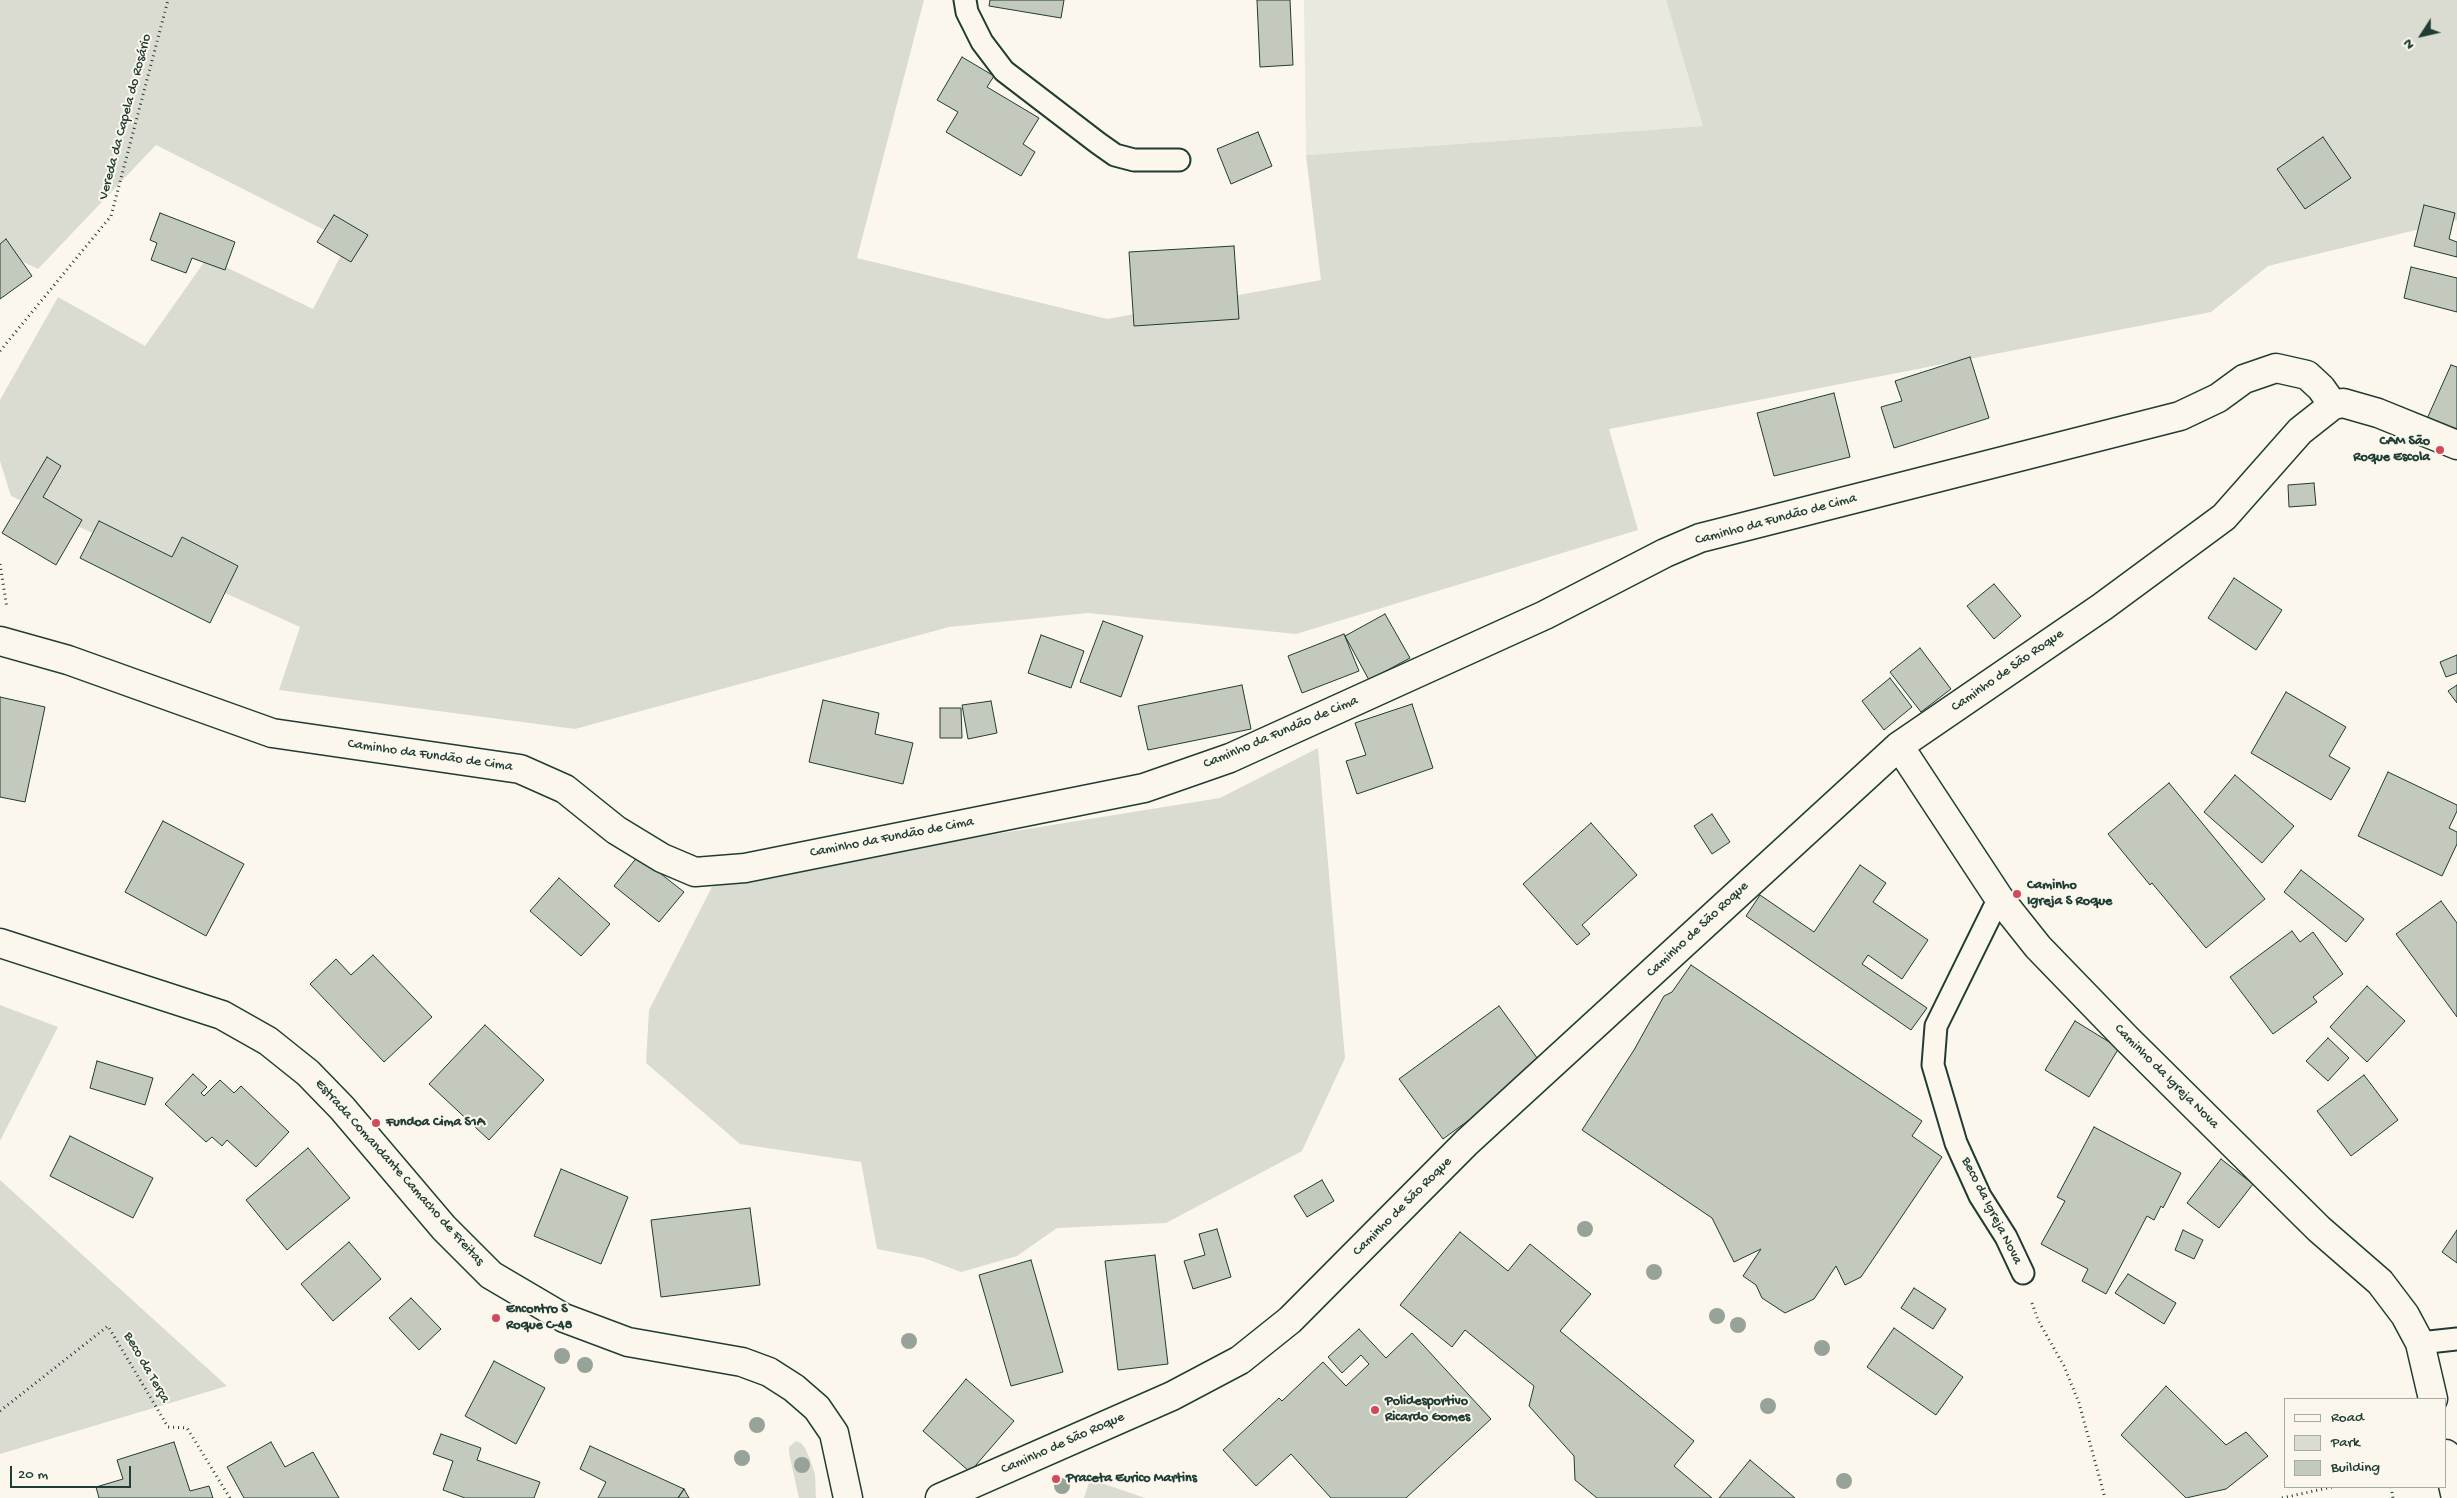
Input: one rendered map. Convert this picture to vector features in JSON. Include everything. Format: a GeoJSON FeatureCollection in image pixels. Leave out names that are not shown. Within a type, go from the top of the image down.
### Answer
{"type":"FeatureCollection","features":[{"type":"Feature","properties":{"kind":"street","name":"Caminho da Fundão de Cima"},"geometry":{"type":"LineString","coordinates":[[7,642],[68,660],[272,733],[520,769],[565,789],[616,830],[662,858],[695,872],[745,868],[1144,788],[1230,758],[1545,615],[1700,538],[2124,432],[2180,416],[2218,398],[2244,379],[2276,368],[2307,375],[2321,388],[2333,405]]}},
{"type":"Feature","properties":{"kind":"street"},"geometry":{"type":"LineString","coordinates":[[2333,405],[2343,403],[2378,413],[2457,445]]}},
{"type":"Feature","properties":{"kind":"street","name":"Caminho de São Roque"},"geometry":{"type":"LineString","coordinates":[[940,1498],[1172,1396],[1240,1360],[1290,1320],[1468,1142],[1899,746],[2102,607],[2224,517],[2300,431],[2333,405]]}},
{"type":"Feature","properties":{"kind":"street","name":"Caminho da Igreja Nova"},"geometry":{"type":"LineString","coordinates":[[1899,746],[1999,898],[2038,947],[2127,1039],[2319,1229],[2380,1282],[2405,1314],[2420,1342],[2433,1398]]}},
{"type":"Feature","properties":{"kind":"street","name":"Estrada Comandante Camacho de Freitas"},"geometry":{"type":"LineString","coordinates":[[0,943],[222,1015],[268,1041],[308,1073],[342,1108],[444,1228],[491,1275],[545,1308],[582,1325],[628,1342],[742,1362],[770,1372],[794,1388],[817,1408],[834,1433],[848,1498]]}},
{"type":"Feature","properties":{"kind":"street"},"geometry":{"type":"LineString","coordinates":[[2447,1458],[2456,1498]]}},
{"type":"Feature","properties":{"kind":"lane"},"geometry":{"type":"LineString","coordinates":[[965,0],[967,12],[982,42],[1004,71],[1098,143],[1115,155],[1134,160],[1179,160]]}},
{"type":"Feature","properties":{"kind":"lane","name":"Beco da Igreja Nova"},"geometry":{"type":"LineString","coordinates":[[1999,898],[1936,1026],[1933,1065],[1956,1143],[1980,1196],[2006,1237],[2023,1274]]}},
{"type":"Feature","properties":{"kind":"lane"},"geometry":{"type":"LineString","coordinates":[[2420,1342],[2457,1339]]}},
{"type":"Feature","properties":{"kind":"path","name":"Vereda da Capela do Rosário"},"geometry":{"type":"LineString","coordinates":[[0,351],[111,216],[168,0]]}},
{"type":"Feature","properties":{"kind":"path"},"geometry":{"type":"LineString","coordinates":[[0,564],[7,642]]}},
{"type":"Feature","properties":{"kind":"path","name":"Beco da Igreja Nova"},"geometry":{"type":"LineString","coordinates":[[2023,1274],[2038,1320],[2064,1366],[2079,1403],[2105,1498]]}},
{"type":"Feature","properties":{"kind":"path","name":"Beco da Terça"},"geometry":{"type":"LineString","coordinates":[[0,1411],[108,1326],[168,1427],[187,1428],[230,1498]]}},
{"type":"Feature","properties":{"kind":"path"},"geometry":{"type":"LineString","coordinates":[[2282,1498],[2327,1488]]}},
{"type":"Feature","properties":{"kind":"shaded area"},"geometry":{"type":"Polygon","coordinates":[[[1304,0],[1666,0],[1704,126],[1306,155],[1304,0]]]}},
{"type":"Feature","properties":{"kind":"green space"},"geometry":{"type":"Polygon","coordinates":[[[0,0],[924,0],[857,258],[1107,319],[1321,280],[1306,155],[1703,126],[1666,0],[2457,0],[2457,220],[2268,266],[2211,312],[1609,429],[1638,530],[1296,634],[1088,613],[949,627],[575,729],[279,690],[300,627],[11,496],[0,461],[0,400],[58,297],[145,346],[207,258],[313,309],[348,242],[156,145],[38,269],[0,251],[0,0]]]}},
{"type":"Feature","properties":{"kind":"green space"},"geometry":{"type":"Polygon","coordinates":[[[1318,748],[1345,1058],[1302,1151],[1166,1223],[1057,1228],[1017,1256],[961,1272],[924,1258],[877,1249],[861,1162],[740,1144],[646,1063],[649,1010],[716,879],[1220,798],[1318,748]]]}},
{"type":"Feature","properties":{"kind":"green space"},"geometry":{"type":"Polygon","coordinates":[[[0,1005],[58,1027],[0,1141],[0,1005]]]}},
{"type":"Feature","properties":{"kind":"green space"},"geometry":{"type":"Polygon","coordinates":[[[0,1180],[227,1386],[0,1454],[0,1180]]]}},
{"type":"Feature","properties":{"kind":"green space"},"geometry":{"type":"Polygon","coordinates":[[[796,1441],[805,1448],[815,1474],[816,1498],[799,1498],[789,1453],[789,1447],[796,1441]]]}},
{"type":"Feature","properties":{"kind":"green space"},"geometry":{"type":"Polygon","coordinates":[[[1090,1479],[1145,1498],[1084,1498],[1090,1479]]]}},
{"type":"Feature","properties":{"kind":"building"},"geometry":{"type":"Polygon","coordinates":[[[990,0],[1064,0],[1061,18],[989,6],[990,0]]]}},
{"type":"Feature","properties":{"kind":"building"},"geometry":{"type":"Polygon","coordinates":[[[1257,0],[1290,0],[1293,65],[1260,67],[1257,0]]]}},
{"type":"Feature","properties":{"kind":"building"},"geometry":{"type":"Polygon","coordinates":[[[962,57],[994,76],[987,87],[1039,118],[1023,144],[1035,152],[1021,176],[946,132],[958,112],[937,100],[962,57]]]}},
{"type":"Feature","properties":{"kind":"building"},"geometry":{"type":"Polygon","coordinates":[[[1258,132],[1272,166],[1231,184],[1217,149],[1258,132]]]}},
{"type":"Feature","properties":{"kind":"building"},"geometry":{"type":"Polygon","coordinates":[[[2323,137],[2351,178],[2305,209],[2277,169],[2323,137]]]}},
{"type":"Feature","properties":{"kind":"building"},"geometry":{"type":"Polygon","coordinates":[[[2424,205],[2455,213],[2449,239],[2457,242],[2457,257],[2414,246],[2424,205]]]}},
{"type":"Feature","properties":{"kind":"building"},"geometry":{"type":"Polygon","coordinates":[[[160,213],[235,242],[225,270],[192,258],[186,273],[151,260],[157,243],[150,240],[160,213]]]}},
{"type":"Feature","properties":{"kind":"building"},"geometry":{"type":"Polygon","coordinates":[[[334,215],[368,235],[351,262],[317,242],[334,215]]]}},
{"type":"Feature","properties":{"kind":"building"},"geometry":{"type":"Polygon","coordinates":[[[6,239],[32,276],[0,299],[0,244],[6,239]]]}},
{"type":"Feature","properties":{"kind":"building"},"geometry":{"type":"Polygon","coordinates":[[[1234,246],[1239,319],[1134,326],[1129,252],[1234,246]]]}},
{"type":"Feature","properties":{"kind":"building"},"geometry":{"type":"Polygon","coordinates":[[[2411,267],[2457,278],[2457,312],[2404,298],[2411,267]]]}},
{"type":"Feature","properties":{"kind":"building"},"geometry":{"type":"Polygon","coordinates":[[[1970,357],[1989,418],[1894,448],[1881,407],[1902,401],[1895,381],[1970,357]]]}},
{"type":"Feature","properties":{"kind":"building"},"geometry":{"type":"Polygon","coordinates":[[[2451,365],[2457,367],[2457,435],[2426,421],[2451,365]]]}},
{"type":"Feature","properties":{"kind":"building"},"geometry":{"type":"Polygon","coordinates":[[[1834,393],[1850,457],[1774,476],[1757,413],[1834,393]]]}},
{"type":"Feature","properties":{"kind":"building"},"geometry":{"type":"Polygon","coordinates":[[[47,457],[61,466],[43,497],[82,520],[56,565],[2,533],[47,457]]]}},
{"type":"Feature","properties":{"kind":"building"},"geometry":{"type":"Polygon","coordinates":[[[2314,483],[2316,505],[2289,507],[2288,485],[2314,483]]]}},
{"type":"Feature","properties":{"kind":"building"},"geometry":{"type":"Polygon","coordinates":[[[99,521],[172,557],[182,537],[238,566],[210,623],[80,558],[99,521]]]}},
{"type":"Feature","properties":{"kind":"building"},"geometry":{"type":"Polygon","coordinates":[[[2234,578],[2282,610],[2256,650],[2208,618],[2234,578]]]}},
{"type":"Feature","properties":{"kind":"building"},"geometry":{"type":"Polygon","coordinates":[[[1994,584],[2021,616],[1994,639],[1967,606],[1994,584]]]}},
{"type":"Feature","properties":{"kind":"building"},"geometry":{"type":"Polygon","coordinates":[[[1385,614],[1410,658],[1369,680],[1345,636],[1385,614]]]}},
{"type":"Feature","properties":{"kind":"building"},"geometry":{"type":"Polygon","coordinates":[[[1103,621],[1143,636],[1121,697],[1080,682],[1103,621]]]}},
{"type":"Feature","properties":{"kind":"building"},"geometry":{"type":"Polygon","coordinates":[[[1344,634],[1359,671],[1302,693],[1288,656],[1344,634]]]}},
{"type":"Feature","properties":{"kind":"building"},"geometry":{"type":"Polygon","coordinates":[[[1041,635],[1084,651],[1071,688],[1028,673],[1041,635]]]}},
{"type":"Feature","properties":{"kind":"building"},"geometry":{"type":"Polygon","coordinates":[[[1920,648],[1951,689],[1921,712],[1890,672],[1920,648]]]}},
{"type":"Feature","properties":{"kind":"building"},"geometry":{"type":"Polygon","coordinates":[[[2457,655],[2457,673],[2446,677],[2440,662],[2457,655]]]}},
{"type":"Feature","properties":{"kind":"building"},"geometry":{"type":"Polygon","coordinates":[[[1890,678],[1912,707],[1884,730],[1862,701],[1890,678]]]}},
{"type":"Feature","properties":{"kind":"building"},"geometry":{"type":"Polygon","coordinates":[[[1242,685],[1251,729],[1148,750],[1138,706],[1242,685]]]}},
{"type":"Feature","properties":{"kind":"building"},"geometry":{"type":"Polygon","coordinates":[[[2457,685],[2457,703],[2448,691],[2457,685]]]}},
{"type":"Feature","properties":{"kind":"building"},"geometry":{"type":"Polygon","coordinates":[[[2286,692],[2346,727],[2329,756],[2350,768],[2331,800],[2251,753],[2286,692]]]}},
{"type":"Feature","properties":{"kind":"building"},"geometry":{"type":"Polygon","coordinates":[[[0,697],[45,707],[25,802],[0,797],[0,697]]]}},
{"type":"Feature","properties":{"kind":"building"},"geometry":{"type":"Polygon","coordinates":[[[823,700],[879,713],[875,734],[913,743],[903,784],[809,762],[823,700]]]}},
{"type":"Feature","properties":{"kind":"building"},"geometry":{"type":"Polygon","coordinates":[[[991,701],[997,733],[968,739],[962,705],[991,701]]]}},
{"type":"Feature","properties":{"kind":"building"},"geometry":{"type":"Polygon","coordinates":[[[1412,704],[1433,768],[1357,794],[1346,761],[1366,755],[1355,723],[1412,704]]]}},
{"type":"Feature","properties":{"kind":"building"},"geometry":{"type":"Polygon","coordinates":[[[940,708],[961,708],[962,738],[940,738],[940,708]]]}},
{"type":"Feature","properties":{"kind":"building"},"geometry":{"type":"Polygon","coordinates":[[[2388,772],[2457,805],[2457,811],[2449,828],[2457,832],[2457,844],[2442,876],[2358,836],[2388,772]]]}},
{"type":"Feature","properties":{"kind":"building"},"geometry":{"type":"Polygon","coordinates":[[[2235,775],[2294,826],[2262,863],[2204,812],[2235,775]]]}},
{"type":"Feature","properties":{"kind":"building"},"geometry":{"type":"Polygon","coordinates":[[[2169,783],[2265,899],[2206,948],[2108,834],[2169,783]]]}},
{"type":"Feature","properties":{"kind":"building"},"geometry":{"type":"Polygon","coordinates":[[[1712,814],[1730,842],[1712,854],[1694,826],[1712,814]]]}},
{"type":"Feature","properties":{"kind":"building"},"geometry":{"type":"Polygon","coordinates":[[[163,821],[244,864],[206,936],[125,892],[163,821]]]}},
{"type":"Feature","properties":{"kind":"building"},"geometry":{"type":"Polygon","coordinates":[[[1591,823],[1637,875],[1582,925],[1590,934],[1577,945],[1523,884],[1591,823]]]}},
{"type":"Feature","properties":{"kind":"building"},"geometry":{"type":"Polygon","coordinates":[[[638,856],[684,892],[659,922],[614,886],[638,856]]]}},
{"type":"Feature","properties":{"kind":"building"},"geometry":{"type":"Polygon","coordinates":[[[1860,865],[1886,883],[1873,902],[1928,940],[1902,979],[1868,955],[1862,964],[1927,1008],[1911,1030],[1746,916],[1760,895],[1814,932],[1860,865]]]}},
{"type":"Feature","properties":{"kind":"building"},"geometry":{"type":"Polygon","coordinates":[[[2301,870],[2364,919],[2346,942],[2284,892],[2301,870]]]}},
{"type":"Feature","properties":{"kind":"building"},"geometry":{"type":"Polygon","coordinates":[[[559,878],[610,924],[581,956],[530,911],[559,878]]]}},
{"type":"Feature","properties":{"kind":"building"},"geometry":{"type":"Polygon","coordinates":[[[2441,901],[2457,923],[2457,1017],[2396,934],[2441,901]]]}},
{"type":"Feature","properties":{"kind":"building"},"geometry":{"type":"Polygon","coordinates":[[[2292,931],[2300,942],[2313,932],[2343,974],[2313,997],[2317,1002],[2273,1034],[2230,977],[2292,931]]]}},
{"type":"Feature","properties":{"kind":"building"},"geometry":{"type":"Polygon","coordinates":[[[373,955],[432,1017],[384,1062],[310,984],[336,959],[351,975],[373,955]]]}},
{"type":"Feature","properties":{"kind":"building"},"geometry":{"type":"Polygon","coordinates":[[[1691,965],[1922,1121],[1912,1136],[1942,1157],[1861,1277],[1845,1285],[1836,1266],[1814,1299],[1785,1313],[1762,1298],[1756,1285],[1743,1276],[1761,1249],[1734,1262],[1712,1218],[1582,1130],[1634,1050],[1664,996],[1672,992],[1691,965]]]}},
{"type":"Feature","properties":{"kind":"building"},"geometry":{"type":"Polygon","coordinates":[[[2367,986],[2405,1021],[2367,1062],[2330,1027],[2367,986]]]}},
{"type":"Feature","properties":{"kind":"building"},"geometry":{"type":"Polygon","coordinates":[[[1499,1006],[1543,1066],[1443,1139],[1399,1079],[1499,1006]]]}},
{"type":"Feature","properties":{"kind":"building"},"geometry":{"type":"Polygon","coordinates":[[[2075,1021],[2119,1048],[2089,1097],[2045,1070],[2075,1021]]]}},
{"type":"Feature","properties":{"kind":"building"},"geometry":{"type":"Polygon","coordinates":[[[485,1025],[544,1080],[489,1140],[429,1084],[485,1025]]]}},
{"type":"Feature","properties":{"kind":"building"},"geometry":{"type":"Polygon","coordinates":[[[2328,1038],[2349,1058],[2328,1081],[2306,1061],[2328,1038]]]}},
{"type":"Feature","properties":{"kind":"building"},"geometry":{"type":"Polygon","coordinates":[[[97,1061],[153,1078],[145,1105],[90,1088],[97,1061]]]}},
{"type":"Feature","properties":{"kind":"building"},"geometry":{"type":"Polygon","coordinates":[[[193,1074],[207,1087],[201,1093],[204,1096],[220,1080],[234,1093],[241,1086],[289,1132],[256,1167],[227,1140],[222,1146],[212,1137],[206,1142],[165,1104],[193,1074]]]}},
{"type":"Feature","properties":{"kind":"building"},"geometry":{"type":"Polygon","coordinates":[[[2364,1075],[2398,1120],[2351,1156],[2317,1111],[2364,1075]]]}},
{"type":"Feature","properties":{"kind":"building"},"geometry":{"type":"Polygon","coordinates":[[[2094,1127],[2181,1173],[2163,1208],[2161,1206],[2154,1220],[2147,1216],[2106,1294],[2082,1281],[2088,1269],[2041,1244],[2065,1201],[2057,1197],[2094,1127]]]}},
{"type":"Feature","properties":{"kind":"building"},"geometry":{"type":"Polygon","coordinates":[[[70,1136],[153,1178],[133,1218],[50,1176],[70,1136]]]}},
{"type":"Feature","properties":{"kind":"building"},"geometry":{"type":"Polygon","coordinates":[[[308,1148],[350,1198],[287,1250],[246,1200],[308,1148]]]}},
{"type":"Feature","properties":{"kind":"building"},"geometry":{"type":"Polygon","coordinates":[[[2221,1159],[2253,1184],[2219,1228],[2187,1203],[2221,1159]]]}},
{"type":"Feature","properties":{"kind":"building"},"geometry":{"type":"Polygon","coordinates":[[[561,1169],[628,1197],[601,1264],[534,1236],[561,1169]]]}},
{"type":"Feature","properties":{"kind":"building"},"geometry":{"type":"Polygon","coordinates":[[[1322,1180],[1334,1201],[1307,1217],[1294,1196],[1322,1180]]]}},
{"type":"Feature","properties":{"kind":"building"},"geometry":{"type":"Polygon","coordinates":[[[750,1208],[760,1285],[661,1297],[651,1220],[750,1208]]]}},
{"type":"Feature","properties":{"kind":"building"},"geometry":{"type":"Polygon","coordinates":[[[1217,1229],[1231,1277],[1193,1289],[1184,1261],[1205,1255],[1199,1234],[1217,1229]]]}},
{"type":"Feature","properties":{"kind":"building"},"geometry":{"type":"Polygon","coordinates":[[[2183,1230],[2203,1240],[2194,1259],[2175,1250],[2183,1230]]]}},
{"type":"Feature","properties":{"kind":"building"},"geometry":{"type":"Polygon","coordinates":[[[2457,1230],[2457,1263],[2442,1252],[2457,1230]]]}},
{"type":"Feature","properties":{"kind":"building"},"geometry":{"type":"Polygon","coordinates":[[[1460,1232],[1508,1271],[1530,1244],[1591,1294],[1560,1331],[1694,1441],[1674,1466],[1712,1498],[1597,1498],[1575,1480],[1574,1456],[1529,1406],[1534,1386],[1465,1330],[1452,1347],[1400,1305],[1460,1232]]]}},
{"type":"Feature","properties":{"kind":"building"},"geometry":{"type":"Polygon","coordinates":[[[349,1242],[381,1279],[333,1321],[301,1284],[349,1242]]]}},
{"type":"Feature","properties":{"kind":"building"},"geometry":{"type":"Polygon","coordinates":[[[1155,1255],[1168,1364],[1118,1370],[1105,1261],[1155,1255]]]}},
{"type":"Feature","properties":{"kind":"building"},"geometry":{"type":"Polygon","coordinates":[[[1031,1260],[1063,1372],[1011,1386],[979,1275],[1031,1260]]]}},
{"type":"Feature","properties":{"kind":"building"},"geometry":{"type":"Polygon","coordinates":[[[2128,1274],[2176,1303],[2164,1324],[2115,1293],[2128,1274]]]}},
{"type":"Feature","properties":{"kind":"building"},"geometry":{"type":"Polygon","coordinates":[[[1914,1288],[1946,1309],[1933,1329],[1901,1308],[1914,1288]]]}},
{"type":"Feature","properties":{"kind":"building"},"geometry":{"type":"Polygon","coordinates":[[[411,1298],[441,1329],[419,1350],[389,1318],[411,1298]]]}},
{"type":"Feature","properties":{"kind":"building"},"geometry":{"type":"Polygon","coordinates":[[[1894,1328],[1963,1377],[1936,1415],[1867,1367],[1894,1328]]]}},
{"type":"Feature","properties":{"kind":"building","name":"Polidesportivo Ricardo Gomes"},"geometry":{"type":"Polygon","coordinates":[[[1359,1329],[1386,1358],[1412,1333],[1491,1419],[1406,1498],[1331,1498],[1291,1454],[1256,1486],[1223,1450],[1279,1398],[1282,1401],[1323,1362],[1346,1386],[1369,1364],[1361,1355],[1342,1373],[1328,1357],[1359,1329]]]}},
{"type":"Feature","properties":{"kind":"building"},"geometry":{"type":"Polygon","coordinates":[[[494,1361],[545,1388],[516,1444],[465,1416],[494,1361]]]}},
{"type":"Feature","properties":{"kind":"building"},"geometry":{"type":"Polygon","coordinates":[[[966,1379],[1014,1421],[970,1472],[923,1431],[966,1379]]]}},
{"type":"Feature","properties":{"kind":"building"},"geometry":{"type":"Polygon","coordinates":[[[2166,1386],[2226,1445],[2246,1432],[2268,1456],[2226,1489],[2186,1498],[2121,1435],[2166,1386]]]}},
{"type":"Feature","properties":{"kind":"building"},"geometry":{"type":"Polygon","coordinates":[[[441,1434],[481,1448],[477,1460],[540,1482],[534,1498],[465,1498],[443,1490],[453,1461],[433,1454],[441,1434]]]}},
{"type":"Feature","properties":{"kind":"building"},"geometry":{"type":"Polygon","coordinates":[[[174,1442],[190,1491],[209,1486],[213,1498],[99,1498],[96,1487],[123,1479],[117,1460],[174,1442]]]}},
{"type":"Feature","properties":{"kind":"building"},"geometry":{"type":"Polygon","coordinates":[[[271,1442],[285,1467],[313,1452],[339,1498],[244,1498],[227,1467],[271,1442]]]}},
{"type":"Feature","properties":{"kind":"building"},"geometry":{"type":"Polygon","coordinates":[[[590,1446],[684,1489],[678,1498],[598,1498],[606,1482],[580,1469],[590,1446]]]}},
{"type":"Feature","properties":{"kind":"building"},"geometry":{"type":"Polygon","coordinates":[[[1750,1460],[1795,1498],[1719,1498],[1750,1460]]]}},
{"type":"Feature","properties":{"kind":"building"},"geometry":{"type":"Polygon","coordinates":[[[684,1489],[689,1498],[678,1498],[684,1489]]]}},
{"type":"Feature","properties":{"kind":"place","name":"CAM São Roque Escola"},"geometry":{"type":"Point","coordinates":[2440,450]}},
{"type":"Feature","properties":{"kind":"place","name":"Caminho Igreja S Roque"},"geometry":{"type":"Point","coordinates":[2017,894]}},
{"type":"Feature","properties":{"kind":"place","name":"Fundoa Cima S1A"},"geometry":{"type":"Point","coordinates":[376,1123]}},
{"type":"Feature","properties":{"kind":"place","name":"Encontro S Roque C-48"},"geometry":{"type":"Point","coordinates":[496,1318]}},
{"type":"Feature","properties":{"kind":"place","name":"Polidesportivo Ricardo Gomes"},"geometry":{"type":"Point","coordinates":[1375,1410]}},
{"type":"Feature","properties":{"kind":"place","name":"Praceta Eurico Martins"},"geometry":{"type":"Point","coordinates":[1056,1479]}}]}
